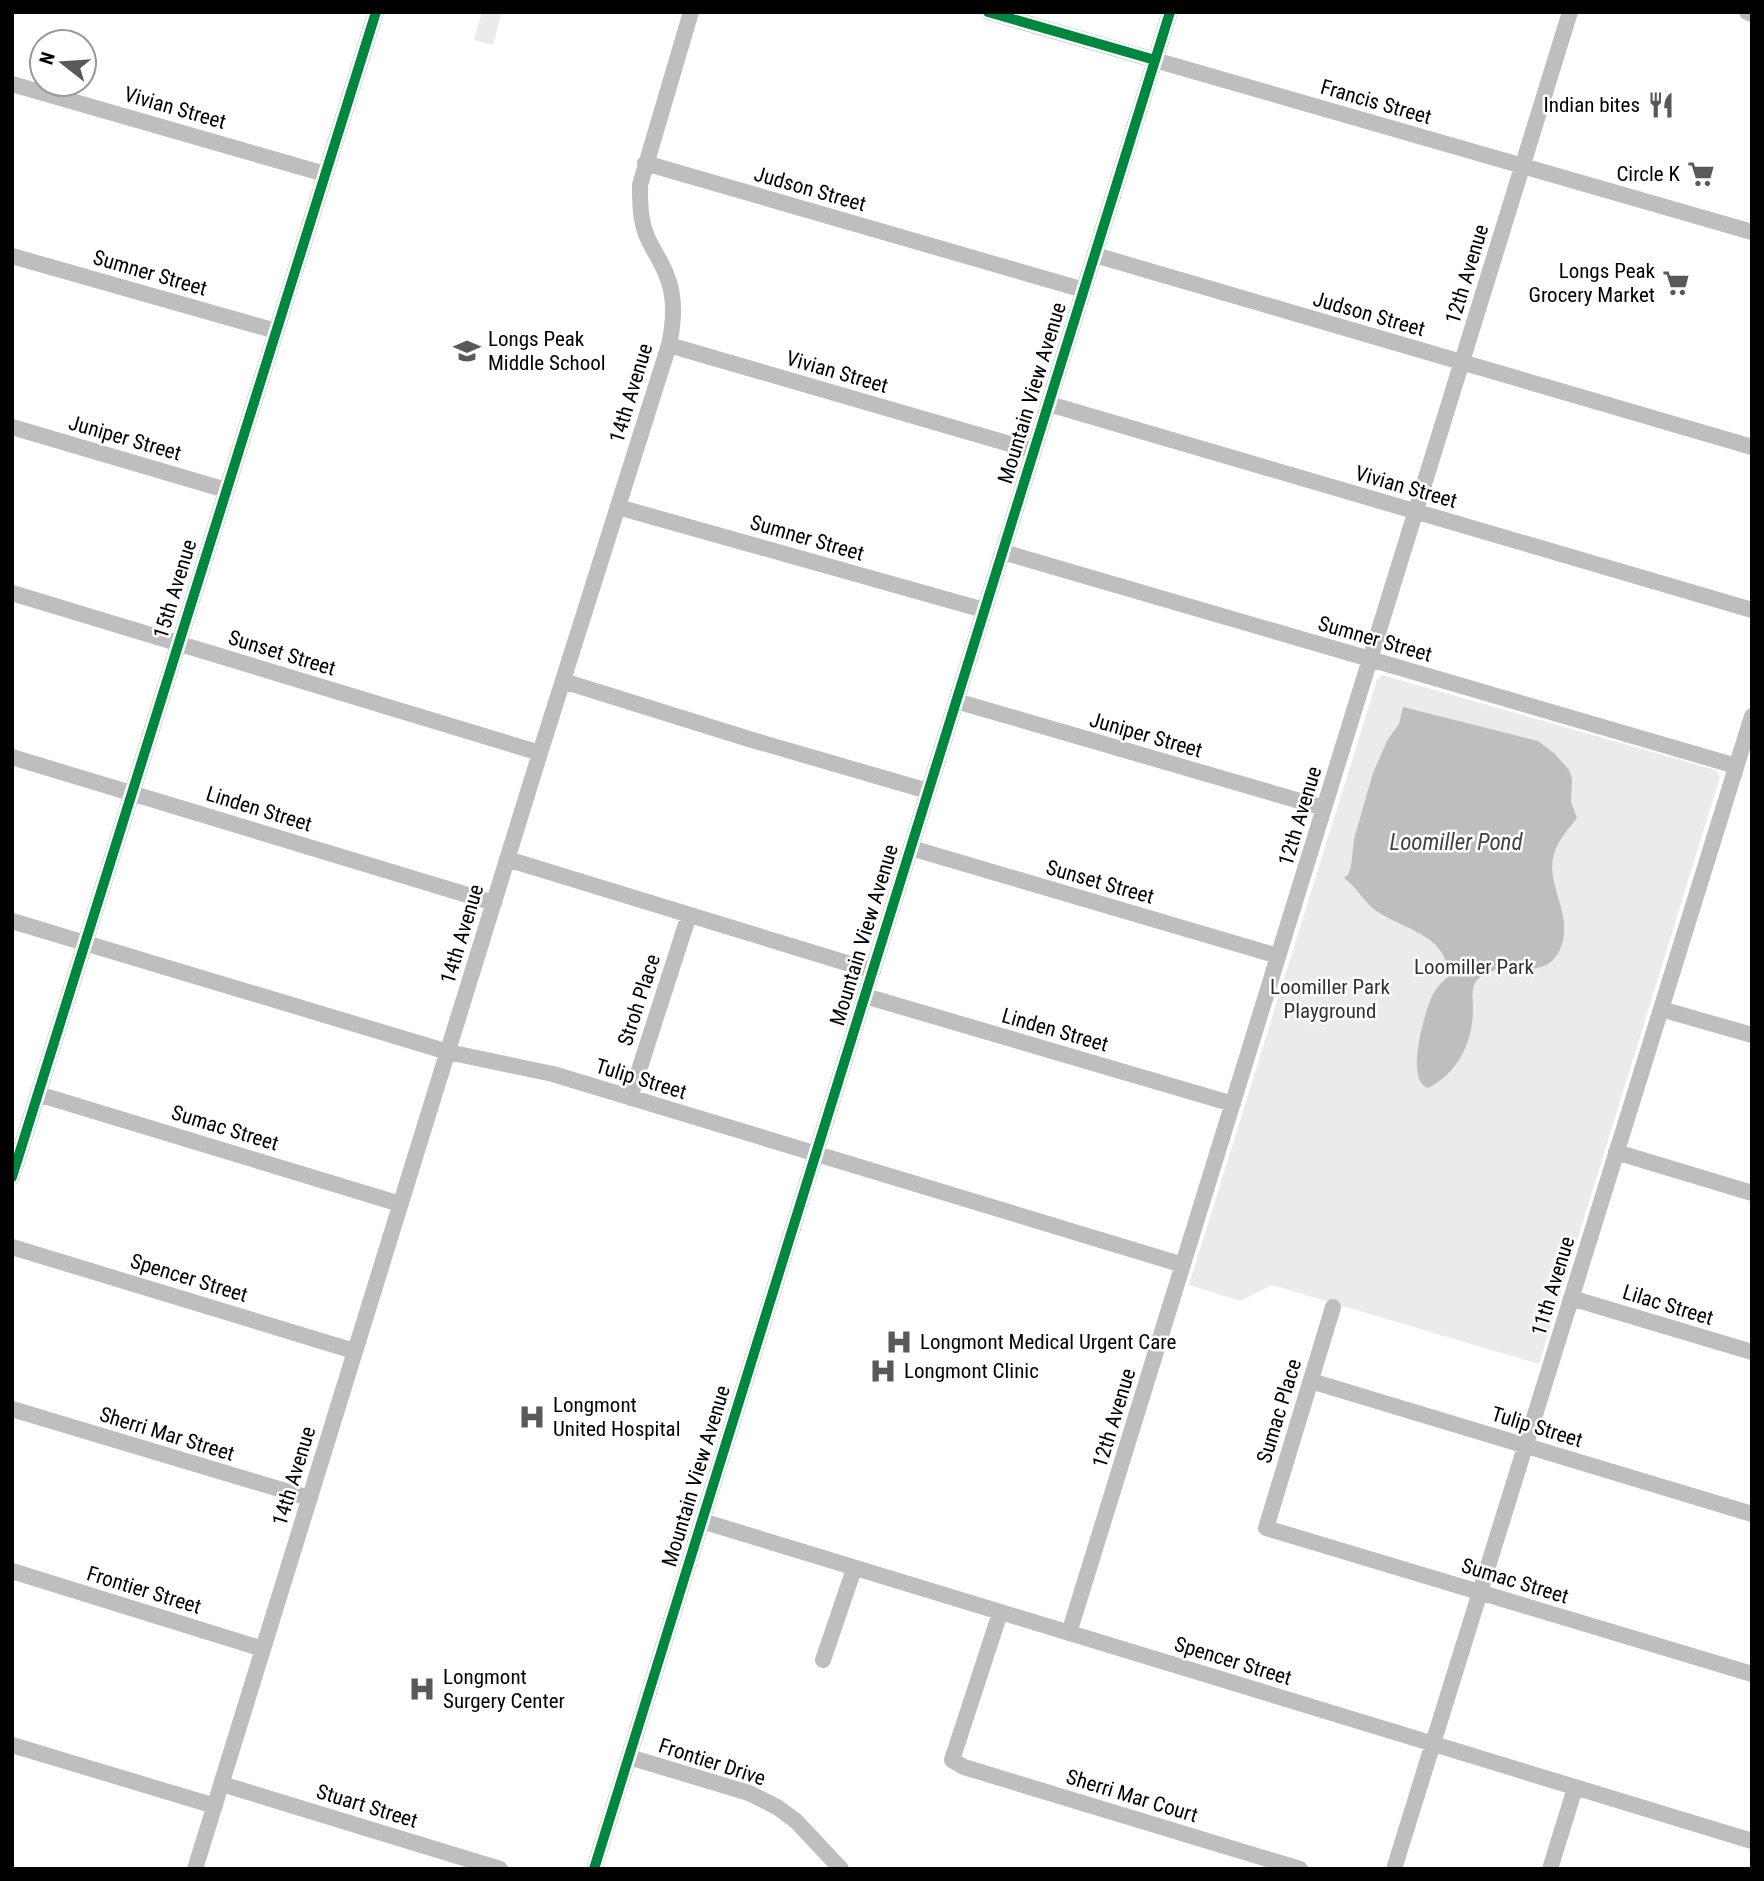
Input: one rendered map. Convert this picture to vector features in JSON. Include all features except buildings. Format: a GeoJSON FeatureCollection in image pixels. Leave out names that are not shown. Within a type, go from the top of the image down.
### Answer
{"type":"FeatureCollection","features":[{"type":"Feature","properties":{"kind":"street","name":"14th Avenue"},"geometry":{"type":"LineString","coordinates":[[195,1869],[669,345],[674,322],[673,298],[667,275],[646,235],[640,210],[640,185],[691,12]]}},
{"type":"Feature","properties":{"kind":"street","name":"Mountain View Avenue"},"geometry":{"type":"LineString","coordinates":[[594,1869],[1170,12]]}},
{"type":"Feature","properties":{"kind":"street","name":"12th Avenue"},"geometry":{"type":"LineString","coordinates":[[1069,1633],[1570,12]]}},
{"type":"Feature","properties":{"kind":"street","name":"15th Avenue"},"geometry":{"type":"LineString","coordinates":[[12,1177],[374,13]]}},
{"type":"Feature","properties":{"kind":"street","name":"Francis Street"},"geometry":{"type":"LineString","coordinates":[[998,14],[1752,232]]}},
{"type":"Feature","properties":{"kind":"street","name":"Vivian Street"},"geometry":{"type":"LineString","coordinates":[[12,83],[325,174]]}},
{"type":"Feature","properties":{"kind":"street","name":"Judson Street"},"geometry":{"type":"LineString","coordinates":[[645,163],[1084,290]]}},
{"type":"Feature","properties":{"kind":"street","name":"Judson Street"},"geometry":{"type":"LineString","coordinates":[[1095,255],[1752,447]]}},
{"type":"Feature","properties":{"kind":"street","name":"Sumner Street"},"geometry":{"type":"LineString","coordinates":[[12,256],[276,331]]}},
{"type":"Feature","properties":{"kind":"street","name":"Vivian Street"},"geometry":{"type":"LineString","coordinates":[[669,345],[1034,451]]}},
{"type":"Feature","properties":{"kind":"street","name":"Vivian Street"},"geometry":{"type":"LineString","coordinates":[[1049,404],[1752,610]]}},
{"type":"Feature","properties":{"kind":"street","name":"Juniper Street"},"geometry":{"type":"LineString","coordinates":[[12,427],[226,490]]}},
{"type":"Feature","properties":{"kind":"street","name":"Sumner Street"},"geometry":{"type":"LineString","coordinates":[[618,507],[984,610]]}},
{"type":"Feature","properties":{"kind":"street","name":"Sumner Street"},"geometry":{"type":"LineString","coordinates":[[1003,552],[1736,766]]}},
{"type":"Feature","properties":{"kind":"street","name":"Sunset Street"},"geometry":{"type":"LineString","coordinates":[[12,593],[540,753]]}},
{"type":"Feature","properties":{"kind":"street"},"geometry":{"type":"LineString","coordinates":[[563,681],[928,792]]}},
{"type":"Feature","properties":{"kind":"street","name":"Juniper Street"},"geometry":{"type":"LineString","coordinates":[[956,701],[1324,808]]}},
{"type":"Feature","properties":{"kind":"street","name":"11th Avenue"},"geometry":{"type":"LineString","coordinates":[[1394,1869],[1752,716]]}},
{"type":"Feature","properties":{"kind":"street","name":"Linden Street"},"geometry":{"type":"LineString","coordinates":[[12,757],[494,903]]}},
{"type":"Feature","properties":{"kind":"street","name":"Sunset Street"},"geometry":{"type":"LineString","coordinates":[[911,848],[1278,956]]}},
{"type":"Feature","properties":{"kind":"street"},"geometry":{"type":"LineString","coordinates":[[507,859],[873,971]]}},
{"type":"Feature","properties":{"kind":"street","name":"Stroh Place"},"geometry":{"type":"LineString","coordinates":[[631,1098],[689,915]]}},
{"type":"Feature","properties":{"kind":"street","name":"Tulip Street"},"geometry":{"type":"LineString","coordinates":[[12,921],[448,1052],[552,1074],[815,1156],[1183,1265]]}},
{"type":"Feature","properties":{"kind":"street","name":"Linden Street"},"geometry":{"type":"LineString","coordinates":[[865,996],[1233,1104]]}},
{"type":"Feature","properties":{"kind":"street"},"geometry":{"type":"LineString","coordinates":[[1661,1009],[1752,1035]]}},
{"type":"Feature","properties":{"kind":"street","name":"Sumac Street"},"geometry":{"type":"LineString","coordinates":[[38,1094],[400,1204]]}},
{"type":"Feature","properties":{"kind":"street"},"geometry":{"type":"LineString","coordinates":[[1616,1152],[1752,1193]]}},
{"type":"Feature","properties":{"kind":"street","name":"Spencer Street"},"geometry":{"type":"LineString","coordinates":[[12,1247],[354,1351]]}},
{"type":"Feature","properties":{"kind":"street","name":"Lilac Street"},"geometry":{"type":"LineString","coordinates":[[1571,1298],[1752,1352]]}},
{"type":"Feature","properties":{"kind":"street","name":"Sumac Place"},"geometry":{"type":"LineString","coordinates":[[1266,1528],[1333,1307]]}},
{"type":"Feature","properties":{"kind":"street","name":"Tulip Street"},"geometry":{"type":"LineString","coordinates":[[1311,1381],[1752,1514]]}},
{"type":"Feature","properties":{"kind":"street","name":"Sherri Mar Street"},"geometry":{"type":"LineString","coordinates":[[12,1409],[309,1498]]}},
{"type":"Feature","properties":{"kind":"street","name":"Spencer Street"},"geometry":{"type":"LineString","coordinates":[[702,1521],[1752,1842]]}},
{"type":"Feature","properties":{"kind":"street","name":"Sumac Street"},"geometry":{"type":"LineString","coordinates":[[1266,1528],[1752,1674]]}},
{"type":"Feature","properties":{"kind":"street"},"geometry":{"type":"LineString","coordinates":[[823,1660],[854,1569]]}},
{"type":"Feature","properties":{"kind":"street","name":"Frontier Street"},"geometry":{"type":"LineString","coordinates":[[12,1571],[263,1649]]}},
{"type":"Feature","properties":{"kind":"street","name":"Sherri Mar Court"},"geometry":{"type":"LineString","coordinates":[[1000,1613],[952,1760],[964,1767],[1300,1869]]}},
{"type":"Feature","properties":{"kind":"street"},"geometry":{"type":"LineString","coordinates":[[12,1745],[215,1806]]}},
{"type":"Feature","properties":{"kind":"street","name":"Frontier Drive"},"geometry":{"type":"LineString","coordinates":[[629,1757],[749,1793],[777,1807],[796,1821],[841,1869]]}},
{"type":"Feature","properties":{"kind":"street","name":"Stuart Street"},"geometry":{"type":"LineString","coordinates":[[222,1784],[500,1869]]}},
{"type":"Feature","properties":{"kind":"street"},"geometry":{"type":"LineString","coordinates":[[1550,1869],[1576,1788]]}},
{"type":"Feature","properties":{"kind":"green space"},"geometry":{"type":"Polygon","coordinates":[[[482,12],[502,12],[493,45],[474,40],[482,12]]]}},
{"type":"Feature","properties":{"kind":"green space","name":"Loomiller Park"},"geometry":{"type":"Polygon","coordinates":[[[1382,675],[1712,769],[1717,771],[1720,777],[1539,1364],[1272,1285],[1240,1301],[1189,1285],[1377,680],[1382,675]]]}},
{"type":"Feature","properties":{"kind":"water","name":"Loomiller Pond"},"geometry":{"type":"Polygon","coordinates":[[[1403,707],[1538,741],[1555,754],[1569,770],[1572,779],[1571,802],[1577,818],[1558,844],[1552,865],[1564,921],[1562,944],[1555,957],[1547,965],[1501,969],[1489,972],[1476,981],[1467,1045],[1448,1074],[1428,1088],[1421,1082],[1418,1072],[1419,1044],[1433,994],[1448,977],[1447,963],[1433,942],[1375,910],[1344,878],[1351,867],[1354,839],[1373,773],[1388,739],[1399,724],[1403,707]]]}},
{"type":"Feature","properties":{"kind":"cycle path"},"geometry":{"type":"LineString","coordinates":[[12,1177],[376,12]]}},
{"type":"Feature","properties":{"kind":"cycle path"},"geometry":{"type":"LineString","coordinates":[[988,12],[1155,60]]}},
{"type":"Feature","properties":{"kind":"cycle path"},"geometry":{"type":"LineString","coordinates":[[594,1869],[1170,12]]}},
{"type":"Feature","properties":{"kind":"place","name":"Indian bites"},"geometry":{"type":"Point","coordinates":[1661,105]}},
{"type":"Feature","properties":{"kind":"place","name":"Circle K"},"geometry":{"type":"Point","coordinates":[1701,174]}},
{"type":"Feature","properties":{"kind":"place","name":"Longs Peak Grocery Market"},"geometry":{"type":"Point","coordinates":[1676,283]}},
{"type":"Feature","properties":{"kind":"place","name":"Longs Peak Middle School"},"geometry":{"type":"Point","coordinates":[467,351]}},
{"type":"Feature","properties":{"kind":"place","name":"Longmont Medical Urgent Care"},"geometry":{"type":"Point","coordinates":[899,1342]}},
{"type":"Feature","properties":{"kind":"place","name":"Longmont Clinic"},"geometry":{"type":"Point","coordinates":[883,1371]}},
{"type":"Feature","properties":{"kind":"place","name":"Longmont United Hospital"},"geometry":{"type":"Point","coordinates":[532,1417]}},
{"type":"Feature","properties":{"kind":"place","name":"Longmont Surgery Center"},"geometry":{"type":"Point","coordinates":[422,1689]}},
{"type":"Feature","properties":{"kind":"park label","name":"Loomiller Park Playground"},"geometry":{"type":"Point","coordinates":[1330,999]}}]}
